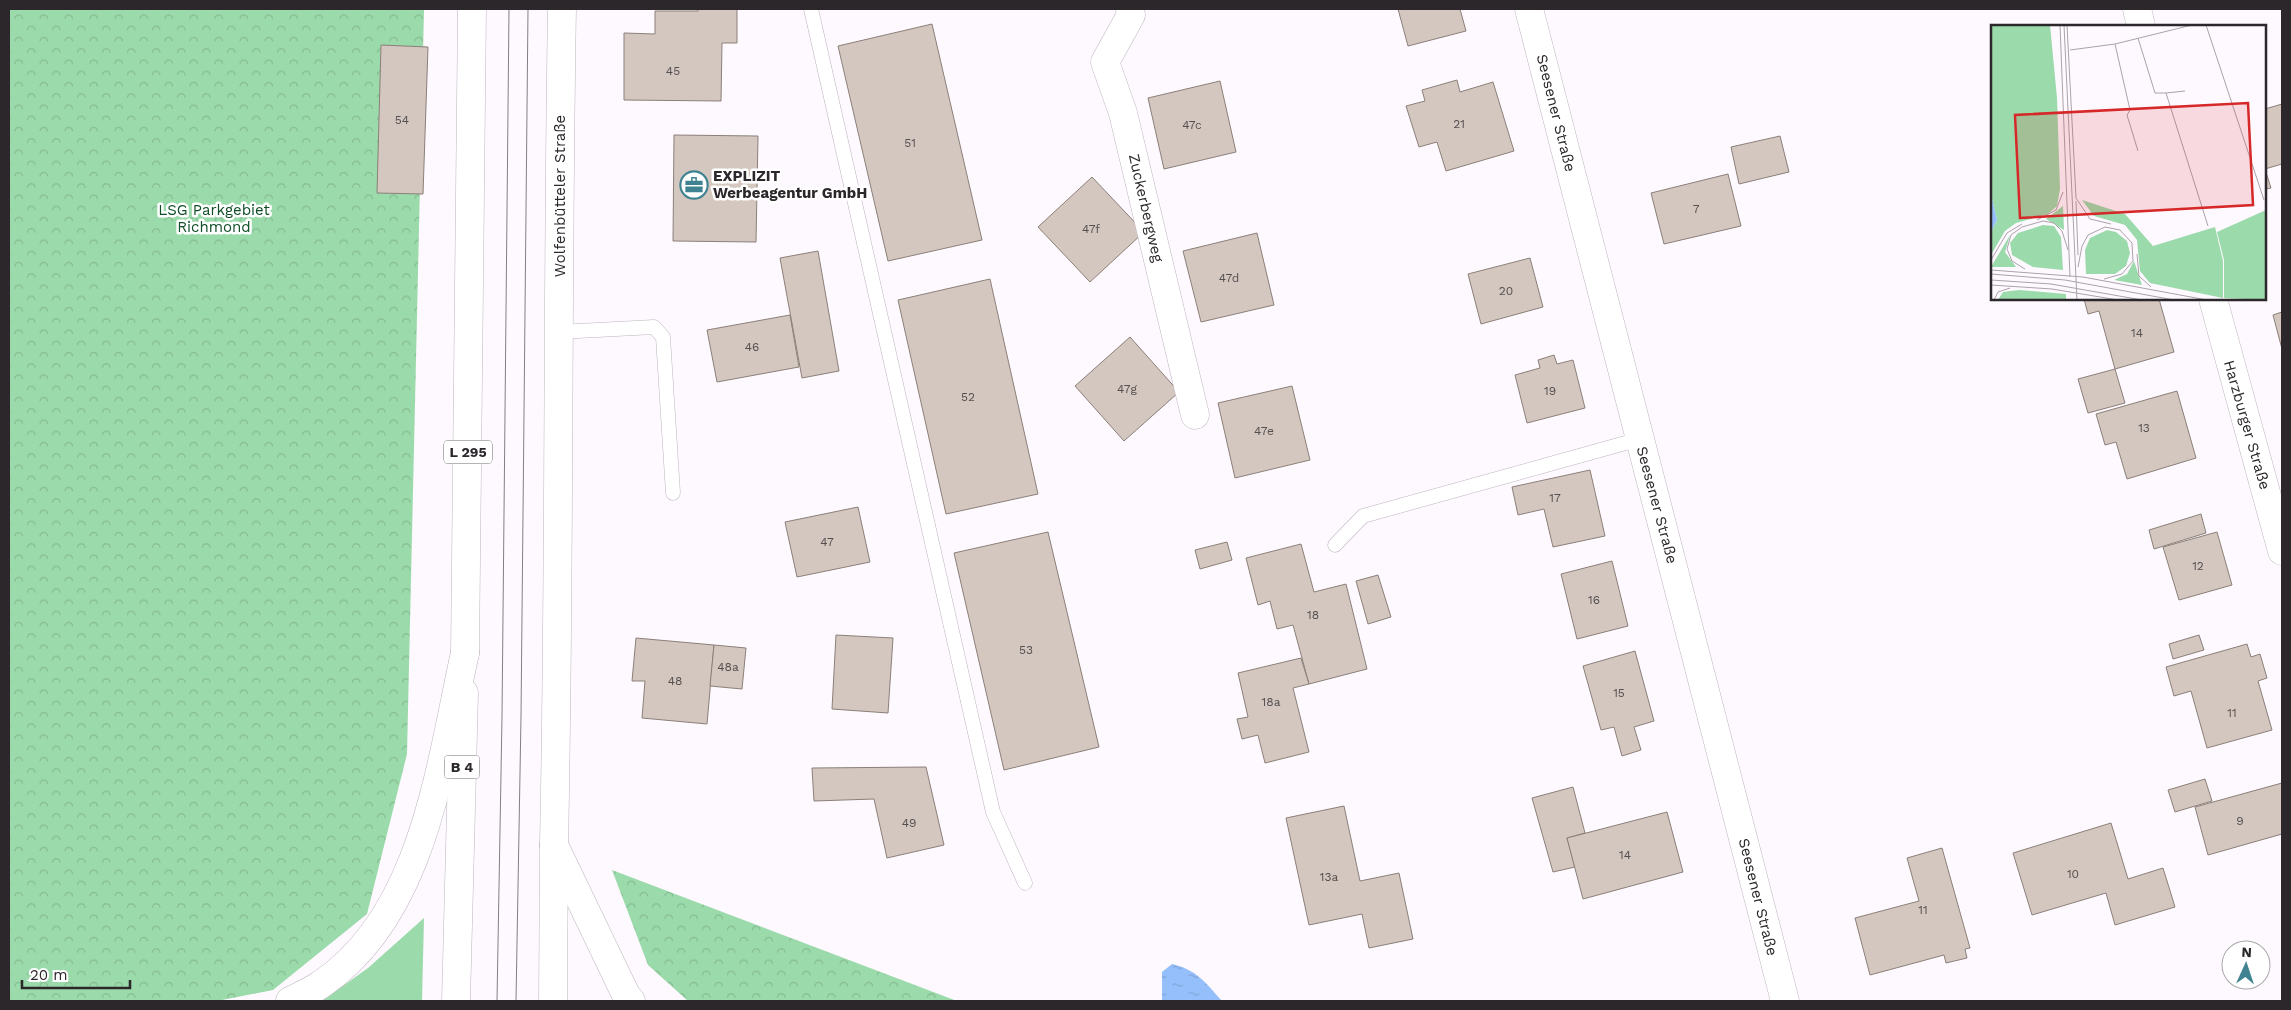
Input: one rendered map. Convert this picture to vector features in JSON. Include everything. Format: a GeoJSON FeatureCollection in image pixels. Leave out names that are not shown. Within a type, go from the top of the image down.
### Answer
{"type":"FeatureCollection","features":[{"type":"Feature","properties":{"kind":"main road","name":"L 295"},"geometry":{"type":"LineString","coordinates":[[465,653],[471,251],[472,9]]}},
{"type":"Feature","properties":{"kind":"main road","name":"Wolfenbütteler Straße"},"geometry":{"type":"LineString","coordinates":[[553,1001],[560,383],[558,172],[562,9]]}},
{"type":"Feature","properties":{"kind":"main road","name":"Zuckerbergweg"},"geometry":{"type":"LineString","coordinates":[[1130,9],[1131,15],[1105,62],[1123,113],[1195,415]]}},
{"type":"Feature","properties":{"kind":"main road","name":"Seesener Straße"},"geometry":{"type":"LineString","coordinates":[[1529,9],[1785,1001]]}},
{"type":"Feature","properties":{"kind":"main road"},"geometry":{"type":"LineString","coordinates":[[2137,9],[2141,25]]}},
{"type":"Feature","properties":{"kind":"main road","name":"Harzburger Straße"},"geometry":{"type":"LineString","coordinates":[[2213,300],[2282,551]]}},
{"type":"Feature","properties":{"kind":"main road"},"geometry":{"type":"LineString","coordinates":[[290,1001],[320,985],[353,957],[384,919],[389,910],[410,865],[431,808],[465,653]]}},
{"type":"Feature","properties":{"kind":"main road","name":"B 4"},"geometry":{"type":"LineString","coordinates":[[456,1001],[465,653]]}},
{"type":"Feature","properties":{"kind":"main road"},"geometry":{"type":"LineString","coordinates":[[554,845],[601,948],[631,1001]]}},
{"type":"Feature","properties":{"kind":"lane"},"geometry":{"type":"LineString","coordinates":[[811,9],[993,812],[1026,883]]}},
{"type":"Feature","properties":{"kind":"lane"},"geometry":{"type":"LineString","coordinates":[[559,332],[640,326],[654,327],[663,337],[673,493]]}},
{"type":"Feature","properties":{"kind":"lane"},"geometry":{"type":"LineString","coordinates":[[1335,545],[1363,516],[1640,439]]}},
{"type":"Feature","properties":{"kind":"green space","name":"LSG Parkgebiet Richmond"},"geometry":{"type":"Polygon","coordinates":[[[9,9],[424,9],[407,754],[367,914],[273,990],[217,1001],[9,1001],[9,9]]]}},
{"type":"Feature","properties":{"kind":"green space"},"geometry":{"type":"Polygon","coordinates":[[[612,870],[957,1001],[688,1001],[648,965],[612,870]]]}},
{"type":"Feature","properties":{"kind":"green space"},"geometry":{"type":"Polygon","coordinates":[[[424,918],[422,1001],[322,1001],[368,968],[424,918]]]}},
{"type":"Feature","properties":{"kind":"water"},"geometry":{"type":"Polygon","coordinates":[[[1172,964],[1194,973],[1222,1001],[1162,1001],[1162,972],[1172,964]]]}},
{"type":"Feature","properties":{"kind":"building"},"geometry":{"type":"Polygon","coordinates":[[[698,9],[737,9],[737,43],[722,43],[721,101],[624,100],[624,33],[655,34],[655,11],[698,11],[698,9]]]}},
{"type":"Feature","properties":{"kind":"building"},"geometry":{"type":"Polygon","coordinates":[[[1398,9],[1460,9],[1466,31],[1408,46],[1398,9]]]}},
{"type":"Feature","properties":{"kind":"building"},"geometry":{"type":"Polygon","coordinates":[[[932,24],[982,240],[888,261],[838,46],[932,24]]]}},
{"type":"Feature","properties":{"kind":"building"},"geometry":{"type":"Polygon","coordinates":[[[381,45],[428,47],[423,194],[377,193],[381,45]]]}},
{"type":"Feature","properties":{"kind":"building"},"geometry":{"type":"Polygon","coordinates":[[[1457,80],[1460,92],[1493,82],[1514,151],[1446,171],[1437,142],[1419,147],[1406,106],[1425,101],[1422,90],[1457,80]]]}},
{"type":"Feature","properties":{"kind":"building"},"geometry":{"type":"Polygon","coordinates":[[[1220,81],[1236,152],[1164,169],[1148,98],[1220,81]]]}},
{"type":"Feature","properties":{"kind":"building"},"geometry":{"type":"Polygon","coordinates":[[[2282,104],[2282,164],[2266,169],[2266,109],[2282,104]]]}},
{"type":"Feature","properties":{"kind":"building"},"geometry":{"type":"Polygon","coordinates":[[[674,135],[758,136],[756,242],[673,241],[674,135]]]}},
{"type":"Feature","properties":{"kind":"building"},"geometry":{"type":"Polygon","coordinates":[[[1780,136],[1789,172],[1739,184],[1731,147],[1780,136]]]}},
{"type":"Feature","properties":{"kind":"building"},"geometry":{"type":"Polygon","coordinates":[[[2266,172],[2271,188],[2266,189],[2266,172]]]}},
{"type":"Feature","properties":{"kind":"building"},"geometry":{"type":"Polygon","coordinates":[[[1728,174],[1741,226],[1664,244],[1651,193],[1728,174]]]}},
{"type":"Feature","properties":{"kind":"building"},"geometry":{"type":"Polygon","coordinates":[[[1092,177],[1144,232],[1090,282],[1038,227],[1092,177]]]}},
{"type":"Feature","properties":{"kind":"building"},"geometry":{"type":"Polygon","coordinates":[[[1257,233],[1274,305],[1201,322],[1183,251],[1257,233]]]}},
{"type":"Feature","properties":{"kind":"building"},"geometry":{"type":"Polygon","coordinates":[[[818,251],[839,371],[802,378],[780,258],[818,251]]]}},
{"type":"Feature","properties":{"kind":"building"},"geometry":{"type":"Polygon","coordinates":[[[1530,258],[1543,307],[1481,324],[1468,274],[1530,258]]]}},
{"type":"Feature","properties":{"kind":"building"},"geometry":{"type":"Polygon","coordinates":[[[990,279],[1038,494],[946,514],[898,300],[990,279]]]}},
{"type":"Feature","properties":{"kind":"building"},"geometry":{"type":"Polygon","coordinates":[[[2084,300],[2159,300],[2174,352],[2115,369],[2099,311],[2088,314],[2084,300]]]}},
{"type":"Feature","properties":{"kind":"building"},"geometry":{"type":"Polygon","coordinates":[[[2282,312],[2282,349],[2273,315],[2282,312]]]}},
{"type":"Feature","properties":{"kind":"building"},"geometry":{"type":"Polygon","coordinates":[[[790,315],[799,367],[717,382],[707,330],[790,315]]]}},
{"type":"Feature","properties":{"kind":"building"},"geometry":{"type":"Polygon","coordinates":[[[1130,337],[1179,392],[1124,441],[1075,386],[1130,337]]]}},
{"type":"Feature","properties":{"kind":"building"},"geometry":{"type":"Polygon","coordinates":[[[1554,355],[1557,364],[1573,360],[1585,408],[1527,423],[1515,375],[1540,368],[1538,360],[1554,355]]]}},
{"type":"Feature","properties":{"kind":"building"},"geometry":{"type":"Polygon","coordinates":[[[2115,369],[2125,403],[2088,413],[2078,379],[2115,369]]]}},
{"type":"Feature","properties":{"kind":"building"},"geometry":{"type":"Polygon","coordinates":[[[1292,386],[1310,460],[1235,478],[1218,403],[1292,386]]]}},
{"type":"Feature","properties":{"kind":"building"},"geometry":{"type":"Polygon","coordinates":[[[2177,391],[2196,458],[2127,479],[2116,442],[2105,445],[2096,414],[2177,391]]]}},
{"type":"Feature","properties":{"kind":"building"},"geometry":{"type":"Polygon","coordinates":[[[1590,470],[1605,536],[1553,547],[1544,509],[1518,515],[1512,487],[1590,470]]]}},
{"type":"Feature","properties":{"kind":"building"},"geometry":{"type":"Polygon","coordinates":[[[858,507],[870,562],[797,577],[785,522],[858,507]]]}},
{"type":"Feature","properties":{"kind":"building"},"geometry":{"type":"Polygon","coordinates":[[[2201,514],[2206,533],[2154,549],[2149,530],[2201,514]]]}},
{"type":"Feature","properties":{"kind":"building"},"geometry":{"type":"Polygon","coordinates":[[[1048,532],[1099,747],[1004,770],[954,553],[1048,532]]]}},
{"type":"Feature","properties":{"kind":"building"},"geometry":{"type":"Polygon","coordinates":[[[2217,532],[2232,585],[2179,600],[2163,547],[2217,532]]]}},
{"type":"Feature","properties":{"kind":"building"},"geometry":{"type":"Polygon","coordinates":[[[1227,542],[1232,560],[1200,569],[1195,550],[1227,542]]]}},
{"type":"Feature","properties":{"kind":"building"},"geometry":{"type":"Polygon","coordinates":[[[1301,544],[1314,592],[1346,584],[1367,669],[1309,684],[1293,625],[1277,629],[1270,601],[1258,605],[1246,558],[1301,544]]]}},
{"type":"Feature","properties":{"kind":"building"},"geometry":{"type":"Polygon","coordinates":[[[1612,561],[1628,626],[1577,639],[1561,574],[1612,561]]]}},
{"type":"Feature","properties":{"kind":"building"},"geometry":{"type":"Polygon","coordinates":[[[1378,575],[1391,617],[1368,624],[1356,581],[1378,575]]]}},
{"type":"Feature","properties":{"kind":"building"},"geometry":{"type":"Polygon","coordinates":[[[836,635],[893,638],[888,713],[832,709],[836,635]]]}},
{"type":"Feature","properties":{"kind":"building"},"geometry":{"type":"Polygon","coordinates":[[[2199,635],[2204,650],[2173,659],[2169,644],[2199,635]]]}},
{"type":"Feature","properties":{"kind":"building"},"geometry":{"type":"Polygon","coordinates":[[[636,638],[714,645],[707,724],[642,718],[645,681],[632,681],[636,638]]]}},
{"type":"Feature","properties":{"kind":"building"},"geometry":{"type":"Polygon","coordinates":[[[2247,644],[2251,657],[2260,654],[2267,678],[2258,681],[2272,730],[2207,748],[2191,691],[2174,696],[2166,667],[2247,644]]]}},
{"type":"Feature","properties":{"kind":"building"},"geometry":{"type":"Polygon","coordinates":[[[714,645],[746,648],[742,689],[710,686],[714,645]]]}},
{"type":"Feature","properties":{"kind":"building"},"geometry":{"type":"Polygon","coordinates":[[[1635,651],[1654,721],[1634,727],[1641,750],[1622,756],[1614,727],[1601,730],[1583,666],[1635,651]]]}},
{"type":"Feature","properties":{"kind":"building"},"geometry":{"type":"Polygon","coordinates":[[[1301,658],[1309,684],[1293,688],[1309,752],[1265,763],[1258,735],[1242,739],[1237,719],[1248,717],[1238,673],[1301,658]]]}},
{"type":"Feature","properties":{"kind":"building"},"geometry":{"type":"Polygon","coordinates":[[[926,767],[944,845],[887,858],[874,799],[814,801],[812,768],[926,767]]]}},
{"type":"Feature","properties":{"kind":"building"},"geometry":{"type":"Polygon","coordinates":[[[2205,779],[2212,801],[2175,812],[2168,790],[2205,779]]]}},
{"type":"Feature","properties":{"kind":"building"},"geometry":{"type":"Polygon","coordinates":[[[2282,783],[2282,834],[2208,855],[2195,807],[2282,783]]]}},
{"type":"Feature","properties":{"kind":"building"},"geometry":{"type":"Polygon","coordinates":[[[1573,787],[1585,833],[1567,838],[1575,867],[1553,872],[1532,798],[1573,787]]]}},
{"type":"Feature","properties":{"kind":"building"},"geometry":{"type":"Polygon","coordinates":[[[1344,806],[1360,881],[1399,873],[1413,939],[1369,948],[1362,914],[1309,925],[1286,818],[1344,806]]]}},
{"type":"Feature","properties":{"kind":"building"},"geometry":{"type":"Polygon","coordinates":[[[1667,812],[1683,872],[1583,899],[1567,838],[1667,812]]]}},
{"type":"Feature","properties":{"kind":"building"},"geometry":{"type":"Polygon","coordinates":[[[2111,823],[2128,879],[2163,868],[2175,907],[2115,925],[2106,893],[2032,915],[2013,853],[2111,823]]]}},
{"type":"Feature","properties":{"kind":"building"},"geometry":{"type":"Polygon","coordinates":[[[1942,848],[1970,948],[1965,949],[1967,958],[1946,963],[1944,955],[1870,975],[1855,918],[1919,901],[1907,858],[1942,848]]]}},
{"type":"Feature","properties":{"kind":"tram line"},"geometry":{"type":"LineString","coordinates":[[497,1001],[502,717],[509,9]]}},
{"type":"Feature","properties":{"kind":"tram line"},"geometry":{"type":"LineString","coordinates":[[516,1001],[521,717],[528,9]]}},
{"type":"Feature","properties":{"kind":"place","name":"EXPLIZIT Werbeagentur GmbH"},"geometry":{"type":"Point","coordinates":[694,185]}}]}
